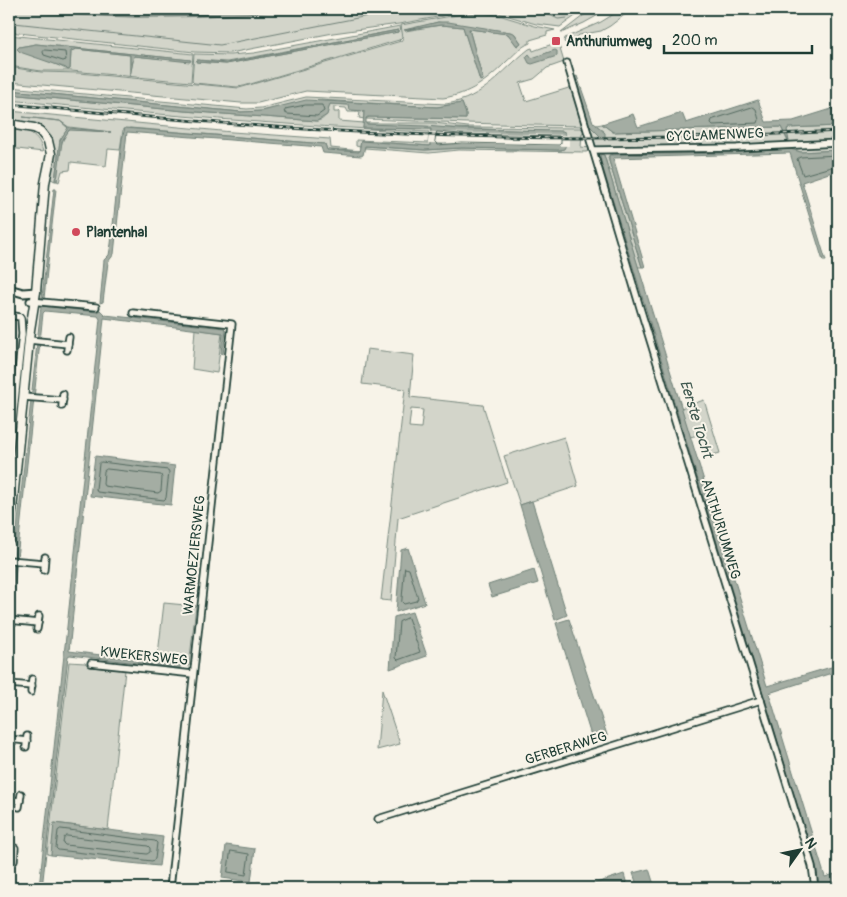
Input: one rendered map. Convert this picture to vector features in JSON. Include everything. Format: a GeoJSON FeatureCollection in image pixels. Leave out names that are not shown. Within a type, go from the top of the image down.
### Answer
{"type":"FeatureCollection","features":[{"type":"Feature","properties":{"kind":"main road"},"geometry":{"type":"LineString","coordinates":[[9,124],[40,131],[50,156],[28,324],[36,340],[10,518],[12,522],[9,540]]}},
{"type":"Feature","properties":{"kind":"street","name":"ANTHURIUMWEG"},"geometry":{"type":"LineString","coordinates":[[567,63],[812,866],[814,885]]}},
{"type":"Feature","properties":{"kind":"street","name":"CYCLAMENWEG"},"geometry":{"type":"LineString","coordinates":[[593,150],[737,148],[838,143]]}},
{"type":"Feature","properties":{"kind":"street"},"geometry":{"type":"LineString","coordinates":[[10,290],[17,288],[32,295],[96,307]]}},
{"type":"Feature","properties":{"kind":"street","name":"WARMOEZIERSWEG"},"geometry":{"type":"LineString","coordinates":[[133,313],[232,324],[170,888]]}},
{"type":"Feature","properties":{"kind":"street"},"geometry":{"type":"LineString","coordinates":[[9,315],[20,317],[22,321],[22,334],[10,423],[9,457]]}},
{"type":"Feature","properties":{"kind":"street"},"geometry":{"type":"LineString","coordinates":[[36,340],[68,347],[69,337]]}},
{"type":"Feature","properties":{"kind":"street"},"geometry":{"type":"LineString","coordinates":[[29,397],[63,400]]}},
{"type":"Feature","properties":{"kind":"street"},"geometry":{"type":"LineString","coordinates":[[13,561],[45,560],[44,570]]}},
{"type":"Feature","properties":{"kind":"street"},"geometry":{"type":"LineString","coordinates":[[10,620],[38,623]]}},
{"type":"Feature","properties":{"kind":"street","name":"KWEKERSWEG"},"geometry":{"type":"LineString","coordinates":[[91,663],[193,674]]}},
{"type":"Feature","properties":{"kind":"street"},"geometry":{"type":"LineString","coordinates":[[9,684],[32,686]]}},
{"type":"Feature","properties":{"kind":"street","name":"GERBERAWEG"},"geometry":{"type":"LineString","coordinates":[[378,819],[761,700]]}},
{"type":"Feature","properties":{"kind":"street"},"geometry":{"type":"LineString","coordinates":[[9,739],[27,741]]}},
{"type":"Feature","properties":{"kind":"street"},"geometry":{"type":"LineString","coordinates":[[9,800],[20,801]]}},
{"type":"Feature","properties":{"kind":"shaded area"},"geometry":{"type":"Polygon","coordinates":[[[9,9],[36,9],[49,13],[137,17],[217,15],[291,9],[585,9],[560,27],[536,24],[495,12],[470,11],[399,24],[333,33],[230,53],[194,52],[9,32],[9,9]]]}},
{"type":"Feature","properties":{"kind":"shaded area"},"geometry":{"type":"Polygon","coordinates":[[[592,9],[609,9],[561,33],[592,9]]]}},
{"type":"Feature","properties":{"kind":"shaded area"},"geometry":{"type":"Polygon","coordinates":[[[622,9],[632,9],[601,31],[579,35],[569,45],[564,42],[565,38],[601,22],[622,9]]]}},
{"type":"Feature","properties":{"kind":"shaded area"},"geometry":{"type":"Polygon","coordinates":[[[483,13],[502,16],[555,30],[547,32],[547,35],[530,40],[530,43],[520,49],[478,86],[443,98],[306,91],[258,103],[241,103],[9,82],[9,67],[41,72],[79,73],[239,88],[401,41],[403,38],[401,25],[463,14],[483,13]],[[438,22],[405,31],[441,25],[463,27],[480,80],[483,80],[469,29],[508,34],[517,46],[521,43],[515,34],[438,22]]]}},
{"type":"Feature","properties":{"kind":"shaded area"},"geometry":{"type":"Polygon","coordinates":[[[400,26],[402,37],[399,40],[244,86],[194,83],[192,81],[194,54],[230,55],[254,53],[400,26]],[[398,30],[227,62],[197,60],[197,62],[226,64],[398,32],[398,30]]]}},
{"type":"Feature","properties":{"kind":"shaded area"},"geometry":{"type":"Polygon","coordinates":[[[9,35],[193,54],[191,82],[71,71],[41,71],[9,66],[9,35]],[[36,44],[19,47],[68,70],[70,69],[71,51],[76,49],[130,55],[130,76],[134,56],[190,60],[36,44]]]}},
{"type":"Feature","properties":{"kind":"shaded area"},"geometry":{"type":"Polygon","coordinates":[[[558,42],[564,62],[547,68],[534,79],[520,83],[526,101],[572,87],[583,126],[366,119],[369,117],[466,119],[462,103],[437,107],[319,100],[262,111],[241,112],[9,90],[9,87],[247,109],[261,108],[306,97],[446,104],[460,101],[482,90],[529,49],[532,48],[533,51],[558,42]]]}},
{"type":"Feature","properties":{"kind":"shaded area"},"geometry":{"type":"Polygon","coordinates":[[[9,94],[184,111],[317,121],[325,117],[330,104],[349,105],[350,110],[364,110],[364,119],[359,118],[360,112],[348,112],[346,108],[334,107],[334,112],[339,111],[339,121],[364,123],[363,128],[431,129],[430,146],[361,141],[360,147],[356,146],[356,140],[428,143],[429,132],[271,123],[114,110],[9,100],[9,94]]]}},
{"type":"Feature","properties":{"kind":"shaded area"},"geometry":{"type":"Polygon","coordinates":[[[9,111],[232,132],[330,139],[331,148],[360,151],[327,150],[325,144],[130,128],[123,130],[120,150],[108,149],[106,166],[71,162],[70,170],[62,171],[59,182],[57,181],[61,146],[66,134],[71,129],[111,132],[69,127],[60,140],[55,181],[49,178],[48,138],[9,121],[9,111]]]}},
{"type":"Feature","properties":{"kind":"shaded area"},"geometry":{"type":"Polygon","coordinates":[[[366,123],[434,123],[468,127],[581,128],[586,133],[582,134],[581,147],[591,148],[586,152],[459,150],[429,153],[365,148],[364,146],[425,150],[462,148],[562,150],[566,136],[565,132],[366,125],[366,123]]]}},
{"type":"Feature","properties":{"kind":"shaded area"},"geometry":{"type":"Polygon","coordinates":[[[587,123],[600,136],[604,131],[596,125],[602,124],[613,132],[781,127],[788,142],[788,128],[838,126],[838,150],[801,152],[790,149],[730,153],[612,154],[608,157],[609,161],[642,267],[638,267],[604,155],[600,159],[631,267],[587,123]]]}},
{"type":"Feature","properties":{"kind":"shaded area"},"geometry":{"type":"Polygon","coordinates":[[[9,126],[21,129],[35,136],[39,140],[43,152],[9,148],[9,126]]]}},
{"type":"Feature","properties":{"kind":"shaded area"},"geometry":{"type":"Polygon","coordinates":[[[195,329],[222,333],[217,373],[192,369],[195,329]]]}},
{"type":"Feature","properties":{"kind":"shaded area"},"geometry":{"type":"Polygon","coordinates":[[[367,349],[414,355],[410,397],[483,405],[507,482],[398,518],[391,601],[381,600],[405,389],[362,384],[367,349]],[[411,409],[409,427],[421,428],[423,410],[411,409]]]}},
{"type":"Feature","properties":{"kind":"shaded area"},"geometry":{"type":"Polygon","coordinates":[[[704,400],[720,453],[705,457],[698,435],[690,437],[681,408],[704,400]]]}},
{"type":"Feature","properties":{"kind":"shaded area"},"geometry":{"type":"Polygon","coordinates":[[[564,437],[578,486],[520,505],[504,456],[564,437]]]}},
{"type":"Feature","properties":{"kind":"shaded area"},"geometry":{"type":"Polygon","coordinates":[[[164,603],[196,606],[189,666],[157,663],[164,603]]]}},
{"type":"Feature","properties":{"kind":"shaded area"},"geometry":{"type":"Polygon","coordinates":[[[69,662],[85,663],[90,667],[125,670],[108,830],[55,823],[51,855],[47,854],[69,662]]]}},
{"type":"Feature","properties":{"kind":"shaded area"},"geometry":{"type":"Polygon","coordinates":[[[382,690],[400,744],[377,750],[382,690]]]}},
{"type":"Feature","properties":{"kind":"water"},"geometry":{"type":"Polygon","coordinates":[[[36,9],[291,9],[231,15],[140,17],[49,13],[36,9]]]}},
{"type":"Feature","properties":{"kind":"water"},"geometry":{"type":"Polygon","coordinates":[[[438,22],[514,33],[521,43],[517,46],[508,34],[469,29],[483,80],[480,81],[463,27],[441,25],[404,30],[438,22]]]}},
{"type":"Feature","properties":{"kind":"water"},"geometry":{"type":"Polygon","coordinates":[[[398,30],[398,32],[226,64],[196,62],[197,60],[226,63],[398,30]]]}},
{"type":"Feature","properties":{"kind":"water"},"geometry":{"type":"Polygon","coordinates":[[[36,44],[191,60],[190,62],[134,56],[130,76],[130,55],[76,49],[71,51],[70,69],[68,70],[20,52],[17,49],[36,44]]]}},
{"type":"Feature","properties":{"kind":"water"},"geometry":{"type":"Polygon","coordinates":[[[555,50],[557,51],[557,56],[532,64],[529,63],[526,57],[529,54],[532,58],[555,50]]]}},
{"type":"Feature","properties":{"kind":"water"},"geometry":{"type":"Polygon","coordinates":[[[577,76],[593,122],[605,133],[605,141],[589,125],[575,77],[577,76]]]}},
{"type":"Feature","properties":{"kind":"water"},"geometry":{"type":"Polygon","coordinates":[[[9,90],[241,112],[262,111],[306,100],[437,107],[462,103],[466,119],[368,117],[366,118],[366,124],[460,129],[563,131],[566,135],[566,142],[564,149],[560,150],[462,148],[425,150],[365,146],[361,156],[323,153],[321,147],[127,132],[114,254],[108,262],[103,302],[100,303],[104,260],[109,255],[111,244],[122,139],[125,128],[325,144],[327,150],[359,152],[361,141],[430,146],[431,129],[363,128],[364,111],[350,110],[349,105],[330,104],[327,115],[317,121],[184,111],[9,94],[9,90]]]}},
{"type":"Feature","properties":{"kind":"water"},"geometry":{"type":"Polygon","coordinates":[[[758,100],[766,122],[793,121],[838,107],[838,126],[788,128],[789,142],[781,127],[613,132],[602,124],[633,114],[638,127],[682,113],[686,123],[758,100]]]}},
{"type":"Feature","properties":{"kind":"water"},"geometry":{"type":"Polygon","coordinates":[[[60,121],[70,128],[111,132],[69,130],[62,141],[57,181],[55,181],[60,140],[68,128],[60,121]]]}},
{"type":"Feature","properties":{"kind":"water"},"geometry":{"type":"Polygon","coordinates":[[[790,149],[801,152],[838,150],[838,170],[802,182],[826,261],[823,261],[790,153],[613,158],[645,267],[642,267],[609,161],[609,155],[730,153],[790,149]]]}},
{"type":"Feature","properties":{"kind":"water"},"geometry":{"type":"Polygon","coordinates":[[[600,154],[604,155],[767,686],[838,665],[838,671],[769,693],[825,877],[838,873],[838,880],[828,884],[829,888],[818,888],[817,870],[600,154]]]}},
{"type":"Feature","properties":{"kind":"water"},"geometry":{"type":"Polygon","coordinates":[[[54,189],[56,189],[44,298],[42,298],[54,189]]]}},
{"type":"Feature","properties":{"kind":"water"},"geometry":{"type":"Polygon","coordinates":[[[41,306],[97,312],[100,310],[105,315],[224,328],[226,330],[223,354],[221,353],[223,333],[104,318],[69,651],[180,665],[180,668],[68,656],[42,888],[39,888],[100,319],[98,316],[45,311],[43,313],[9,634],[9,606],[41,306]]]}},
{"type":"Feature","properties":{"kind":"water"},"geometry":{"type":"Polygon","coordinates":[[[95,456],[175,466],[171,505],[90,496],[95,456]]]}},
{"type":"Feature","properties":{"kind":"water"},"geometry":{"type":"Polygon","coordinates":[[[532,501],[567,615],[555,620],[520,505],[532,501]]]}},
{"type":"Feature","properties":{"kind":"water"},"geometry":{"type":"Polygon","coordinates":[[[408,548],[425,603],[396,612],[401,550],[408,548]]]}},
{"type":"Feature","properties":{"kind":"water"},"geometry":{"type":"Polygon","coordinates":[[[534,570],[538,583],[492,597],[488,585],[534,570]]]}},
{"type":"Feature","properties":{"kind":"water"},"geometry":{"type":"Polygon","coordinates":[[[412,612],[427,656],[390,669],[394,617],[412,612]]]}},
{"type":"Feature","properties":{"kind":"water"},"geometry":{"type":"Polygon","coordinates":[[[569,619],[608,738],[593,742],[556,623],[569,619]]]}},
{"type":"Feature","properties":{"kind":"water"},"geometry":{"type":"Polygon","coordinates":[[[54,823],[163,837],[159,866],[51,855],[54,823]]]}},
{"type":"Feature","properties":{"kind":"water"},"geometry":{"type":"Polygon","coordinates":[[[226,845],[255,849],[251,882],[222,878],[226,845]]]}},
{"type":"Feature","properties":{"kind":"water"},"geometry":{"type":"Polygon","coordinates":[[[649,869],[655,888],[638,888],[633,873],[649,869]]]}},
{"type":"Feature","properties":{"kind":"water"},"geometry":{"type":"Polygon","coordinates":[[[624,874],[628,888],[581,888],[624,874]]]}},
{"type":"Feature","properties":{"kind":"water"},"geometry":{"type":"Polygon","coordinates":[[[257,882],[321,888],[256,888],[257,882]]]}},
{"type":"Feature","properties":{"kind":"pier"},"geometry":{"type":"Polygon","coordinates":[[[429,132],[569,135],[569,146],[428,143],[429,132]]]}},
{"type":"Feature","properties":{"kind":"waterway"},"geometry":{"type":"LineString","coordinates":[[538,9],[558,19],[567,18]]}},
{"type":"Feature","properties":{"kind":"waterway"},"geometry":{"type":"LineString","coordinates":[[14,23],[220,45],[393,11]]}},
{"type":"Feature","properties":{"kind":"waterway","name":"Eerste Tocht"},"geometry":{"type":"LineString","coordinates":[[798,888],[816,883]]}},
{"type":"Feature","properties":{"kind":"railway"},"geometry":{"type":"LineString","coordinates":[[9,104],[314,130],[418,135],[598,138],[838,131]]}},
{"type":"Feature","properties":{"kind":"place","name":"Anthuriumweg"},"geometry":{"type":"Point","coordinates":[556,41]}},
{"type":"Feature","properties":{"kind":"place","name":"Plantenhal"},"geometry":{"type":"Point","coordinates":[76,232]}}]}
